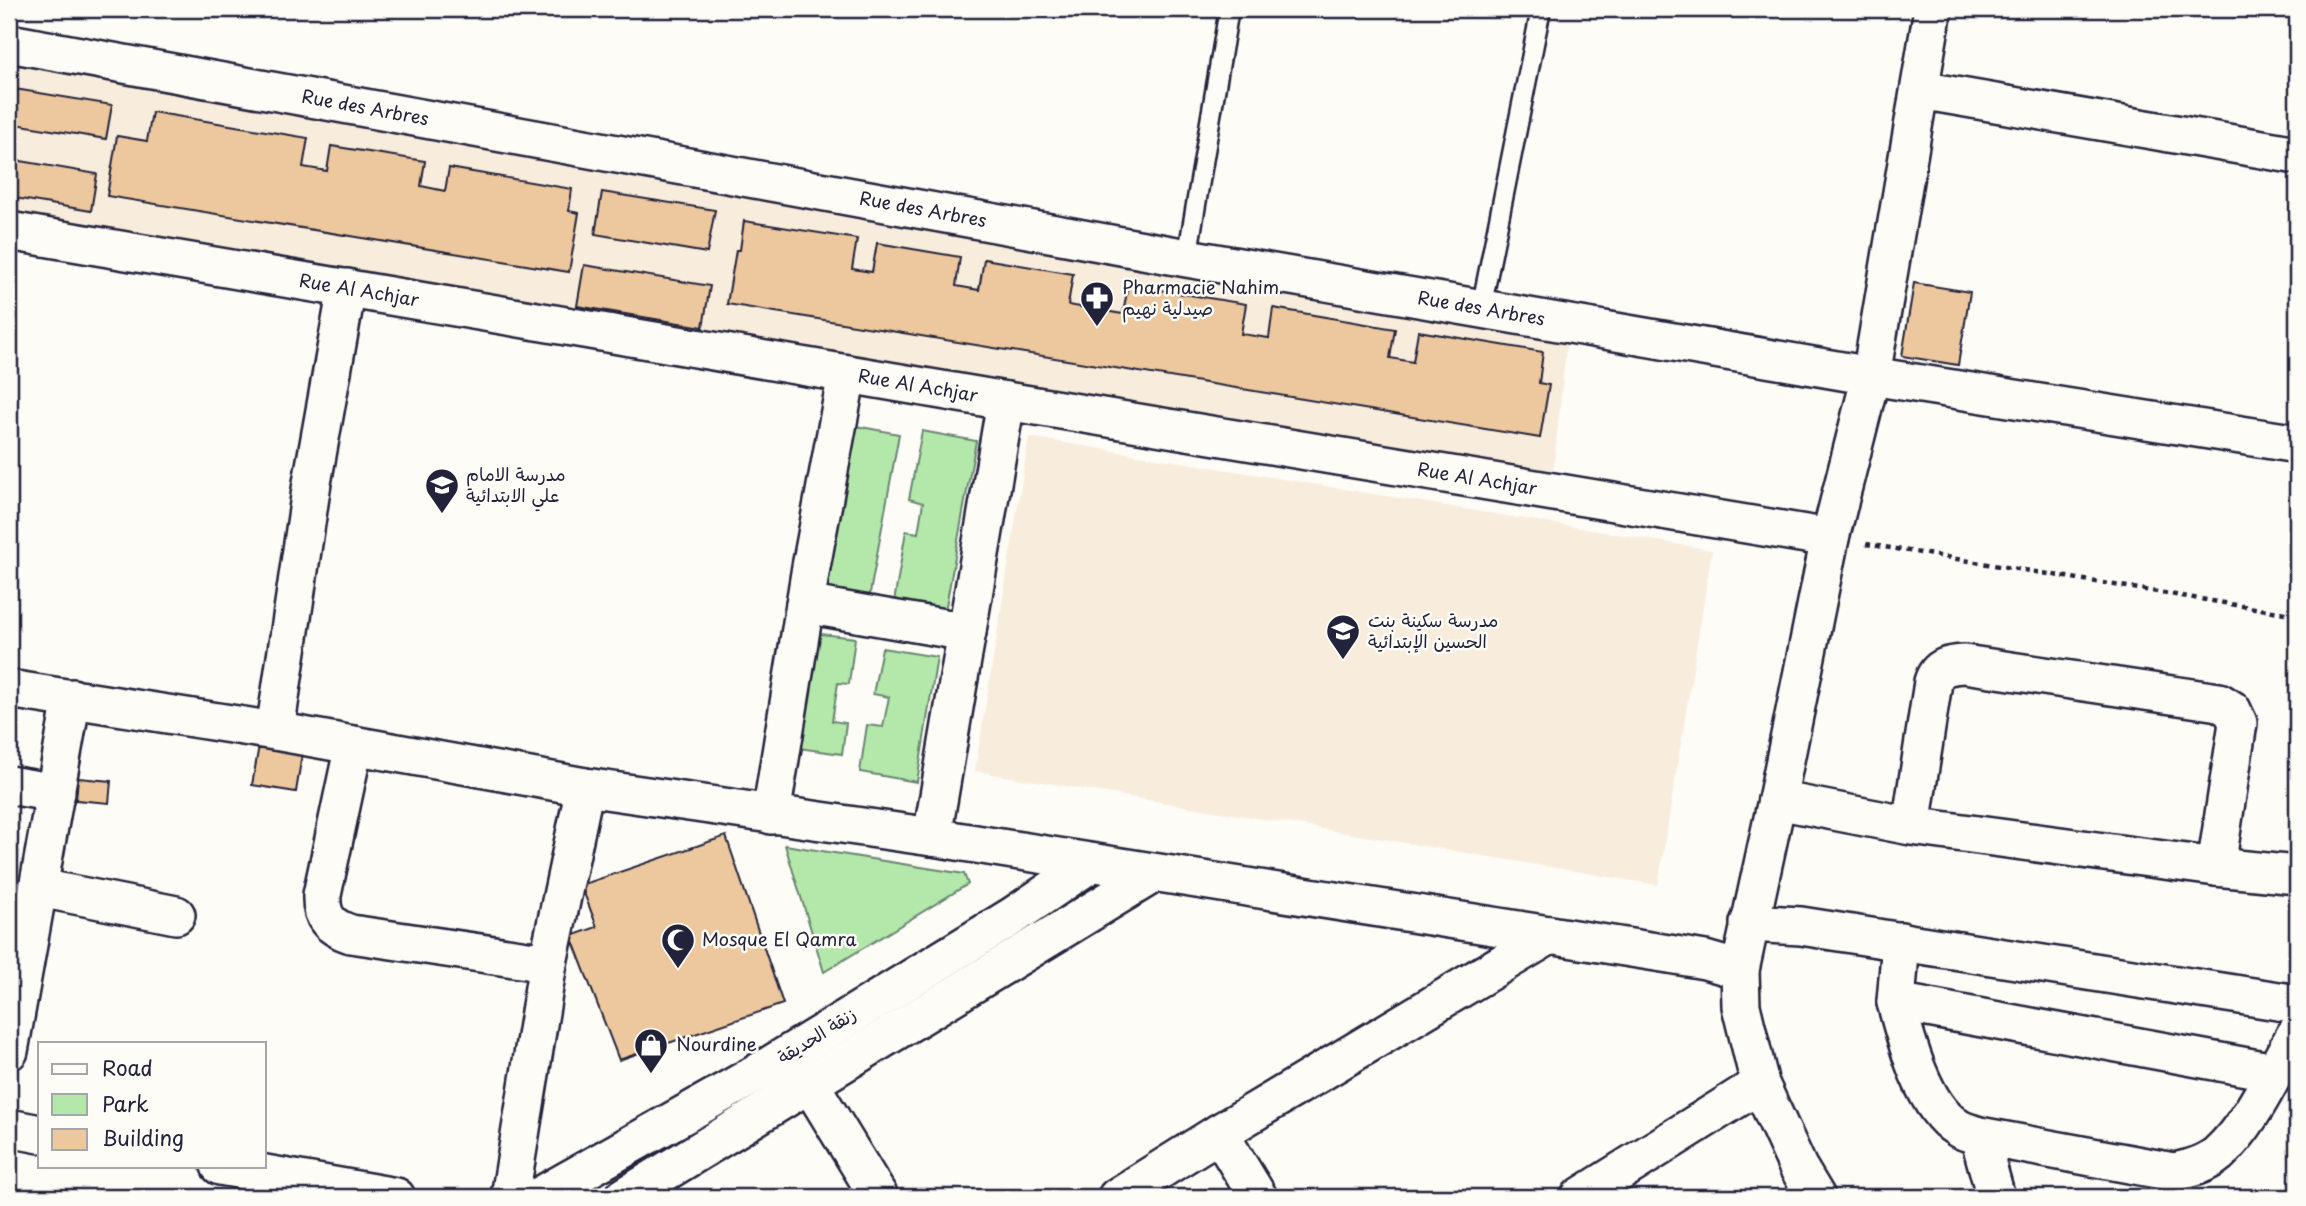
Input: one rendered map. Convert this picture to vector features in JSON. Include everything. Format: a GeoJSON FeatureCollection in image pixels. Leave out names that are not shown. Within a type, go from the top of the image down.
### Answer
{"type":"FeatureCollection","features":[{"type":"Feature","properties":{"kind":"street"},"geometry":{"type":"LineString","coordinates":[[1816,1197],[1798,1167],[1760,1084],[1746,1036],[1741,1006],[1740,970],[1830,538],[1855,374],[1920,90],[1933,9]]}},
{"type":"Feature","properties":{"kind":"street","name":"Rue des Arbres"},"geometry":{"type":"LineString","coordinates":[[9,43],[1187,258],[1855,374],[2297,444]]}},
{"type":"Feature","properties":{"kind":"street"},"geometry":{"type":"LineString","coordinates":[[1920,90],[2297,155]]}},
{"type":"Feature","properties":{"kind":"street","name":"Rue Al Achjar"},"geometry":{"type":"LineString","coordinates":[[9,231],[1830,538]]}},
{"type":"Feature","properties":{"kind":"street"},"geometry":{"type":"LineString","coordinates":[[275,731],[312,483],[347,288]]}},
{"type":"Feature","properties":{"kind":"street"},"geometry":{"type":"LineString","coordinates":[[771,815],[805,604],[847,374]]}},
{"type":"Feature","properties":{"kind":"street"},"geometry":{"type":"LineString","coordinates":[[932,837],[1006,401]]}},
{"type":"Feature","properties":{"kind":"street"},"geometry":{"type":"LineString","coordinates":[[805,604],[967,632]]}},
{"type":"Feature","properties":{"kind":"street"},"geometry":{"type":"LineString","coordinates":[[1911,826],[1937,672],[1944,667],[1964,664],[2226,705],[2236,717],[2237,734],[2216,867]]}},
{"type":"Feature","properties":{"kind":"street"},"geometry":{"type":"LineString","coordinates":[[9,689],[275,731],[585,787],[932,837],[1705,960],[1740,970]]}},
{"type":"Feature","properties":{"kind":"street"},"geometry":{"type":"LineString","coordinates":[[9,1051],[15,983],[28,901],[56,793],[72,698]]}},
{"type":"Feature","properties":{"kind":"street"},"geometry":{"type":"LineString","coordinates":[[354,746],[322,895],[323,915],[328,923],[351,934],[548,962]]}},
{"type":"Feature","properties":{"kind":"street"},"geometry":{"type":"LineString","coordinates":[[9,785],[56,793]]}},
{"type":"Feature","properties":{"kind":"street"},"geometry":{"type":"LineString","coordinates":[[510,1197],[548,962],[585,787]]}},
{"type":"Feature","properties":{"kind":"street"},"geometry":{"type":"LineString","coordinates":[[1777,800],[1911,826],[2216,867],[2297,875]]}},
{"type":"Feature","properties":{"kind":"street","name":"زنقة الحديقة"},"geometry":{"type":"LineString","coordinates":[[538,1197],[755,1074],[1013,915],[1090,863]]}},
{"type":"Feature","properties":{"kind":"street"},"geometry":{"type":"LineString","coordinates":[[624,1197],[1153,874]]}},
{"type":"Feature","properties":{"kind":"street"},"geometry":{"type":"LineString","coordinates":[[28,901],[176,915]]}},
{"type":"Feature","properties":{"kind":"street"},"geometry":{"type":"LineString","coordinates":[[1749,923],[1801,926],[2297,1004]]}},
{"type":"Feature","properties":{"kind":"street"},"geometry":{"type":"LineString","coordinates":[[1117,1197],[1550,935]]}},
{"type":"Feature","properties":{"kind":"street"},"geometry":{"type":"LineString","coordinates":[[1896,1002],[2290,1048],[2248,1117],[2217,1155],[2196,1167],[2173,1172],[1979,1136],[1958,1128],[1937,1108],[1924,1087],[1907,1044],[1896,1002],[1901,941]]}},
{"type":"Feature","properties":{"kind":"street"},"geometry":{"type":"LineString","coordinates":[[810,1084],[879,1197]]}},
{"type":"Feature","properties":{"kind":"street"},"geometry":{"type":"LineString","coordinates":[[1580,1197],[1760,1084]]}},
{"type":"Feature","properties":{"kind":"street"},"geometry":{"type":"LineString","coordinates":[[9,1128],[38,1134]]}},
{"type":"Feature","properties":{"kind":"street"},"geometry":{"type":"LineString","coordinates":[[1219,1133],[1258,1197]]}},
{"type":"Feature","properties":{"kind":"street"},"geometry":{"type":"LineString","coordinates":[[1979,1136],[1996,1197]]}},
{"type":"Feature","properties":{"kind":"street"},"geometry":{"type":"LineString","coordinates":[[231,1168],[396,1197]]}},
{"type":"Feature","properties":{"kind":"street"},"geometry":{"type":"LineString","coordinates":[[2140,1197],[2173,1172]]}},
{"type":"Feature","properties":{"kind":"lane"},"geometry":{"type":"LineString","coordinates":[[1187,258],[1228,9]]}},
{"type":"Feature","properties":{"kind":"lane"},"geometry":{"type":"LineString","coordinates":[[1482,309],[1541,9]]}},
{"type":"Feature","properties":{"kind":"path"},"geometry":{"type":"LineString","coordinates":[[1830,538],[2297,615]]}},
{"type":"Feature","properties":{"kind":"shaded area"},"geometry":{"type":"Polygon","coordinates":[[[9,52],[1567,339],[1552,482],[9,226],[9,52]]]}},
{"type":"Feature","properties":{"kind":"shaded area","name":"مدرسة سكينة بنت الحسين الإبتدائية"},"geometry":{"type":"Polygon","coordinates":[[[1029,437],[1712,550],[1658,885],[975,771],[1029,437]]]}},
{"type":"Feature","properties":{"kind":"green space"},"geometry":{"type":"Polygon","coordinates":[[[856,426],[899,434],[868,604],[824,595],[856,426]]]}},
{"type":"Feature","properties":{"kind":"green space"},"geometry":{"type":"Polygon","coordinates":[[[922,431],[976,441],[944,617],[893,608],[906,531],[918,533],[923,503],[909,499],[922,431]]]}},
{"type":"Feature","properties":{"kind":"green space"},"geometry":{"type":"Polygon","coordinates":[[[812,633],[855,638],[849,684],[838,683],[832,721],[846,723],[842,754],[798,748],[812,633]]]}},
{"type":"Feature","properties":{"kind":"green space"},"geometry":{"type":"Polygon","coordinates":[[[882,648],[937,657],[917,782],[860,772],[867,725],[883,727],[889,697],[873,694],[882,648]]]}},
{"type":"Feature","properties":{"kind":"green space"},"geometry":{"type":"Polygon","coordinates":[[[785,845],[964,874],[968,884],[824,972],[785,845]]]}},
{"type":"Feature","properties":{"kind":"building"},"geometry":{"type":"Polygon","coordinates":[[[9,88],[112,105],[106,139],[9,123],[9,88]]]}},
{"type":"Feature","properties":{"kind":"building"},"geometry":{"type":"Polygon","coordinates":[[[152,112],[308,138],[303,167],[327,171],[331,146],[425,161],[421,186],[445,191],[449,168],[572,189],[569,211],[579,213],[569,272],[107,196],[117,136],[147,141],[152,112]]]}},
{"type":"Feature","properties":{"kind":"building"},"geometry":{"type":"Polygon","coordinates":[[[9,159],[97,174],[91,211],[9,197],[9,159]]]}},
{"type":"Feature","properties":{"kind":"building"},"geometry":{"type":"Polygon","coordinates":[[[602,192],[715,210],[707,253],[595,234],[602,192]]]}},
{"type":"Feature","properties":{"kind":"building"},"geometry":{"type":"Polygon","coordinates":[[[744,221],[857,239],[852,269],[872,272],[877,243],[960,257],[956,286],[979,290],[984,259],[1073,274],[1068,305],[1123,314],[1128,285],[1246,304],[1241,334],[1269,338],[1273,308],[1395,329],[1390,358],[1413,362],[1418,331],[1543,352],[1539,383],[1549,385],[1540,438],[727,304],[744,221]]]}},
{"type":"Feature","properties":{"kind":"building"},"geometry":{"type":"Polygon","coordinates":[[[584,265],[710,286],[703,327],[577,306],[584,265]]]}},
{"type":"Feature","properties":{"kind":"building"},"geometry":{"type":"Polygon","coordinates":[[[1914,283],[1970,292],[1958,365],[1902,356],[1914,283]]]}},
{"type":"Feature","properties":{"kind":"building"},"geometry":{"type":"Polygon","coordinates":[[[260,740],[303,748],[296,792],[252,785],[260,740]]]}},
{"type":"Feature","properties":{"kind":"building"},"geometry":{"type":"Polygon","coordinates":[[[78,778],[111,781],[109,803],[76,800],[78,778]]]}},
{"type":"Feature","properties":{"kind":"building","name":"Mosque El Qamra"},"geometry":{"type":"Polygon","coordinates":[[[726,836],[783,1004],[619,1060],[571,936],[597,927],[581,885],[726,836]]]}},
{"type":"Feature","properties":{"kind":"place","name":"Pharmacie Nahim صيدلية نهيم"},"geometry":{"type":"Point","coordinates":[1097,328]}},
{"type":"Feature","properties":{"kind":"place","name":"مدرسة الامام علي الابتدائية"},"geometry":{"type":"Point","coordinates":[442,515]}},
{"type":"Feature","properties":{"kind":"place","name":"مدرسة سكينة بنت الحسين الإبتدائية"},"geometry":{"type":"Point","coordinates":[1343,661]}},
{"type":"Feature","properties":{"kind":"place","name":"Mosque El Qamra"},"geometry":{"type":"Point","coordinates":[678,970]}},
{"type":"Feature","properties":{"kind":"place","name":"Nourdine"},"geometry":{"type":"Point","coordinates":[651,1075]}}]}
